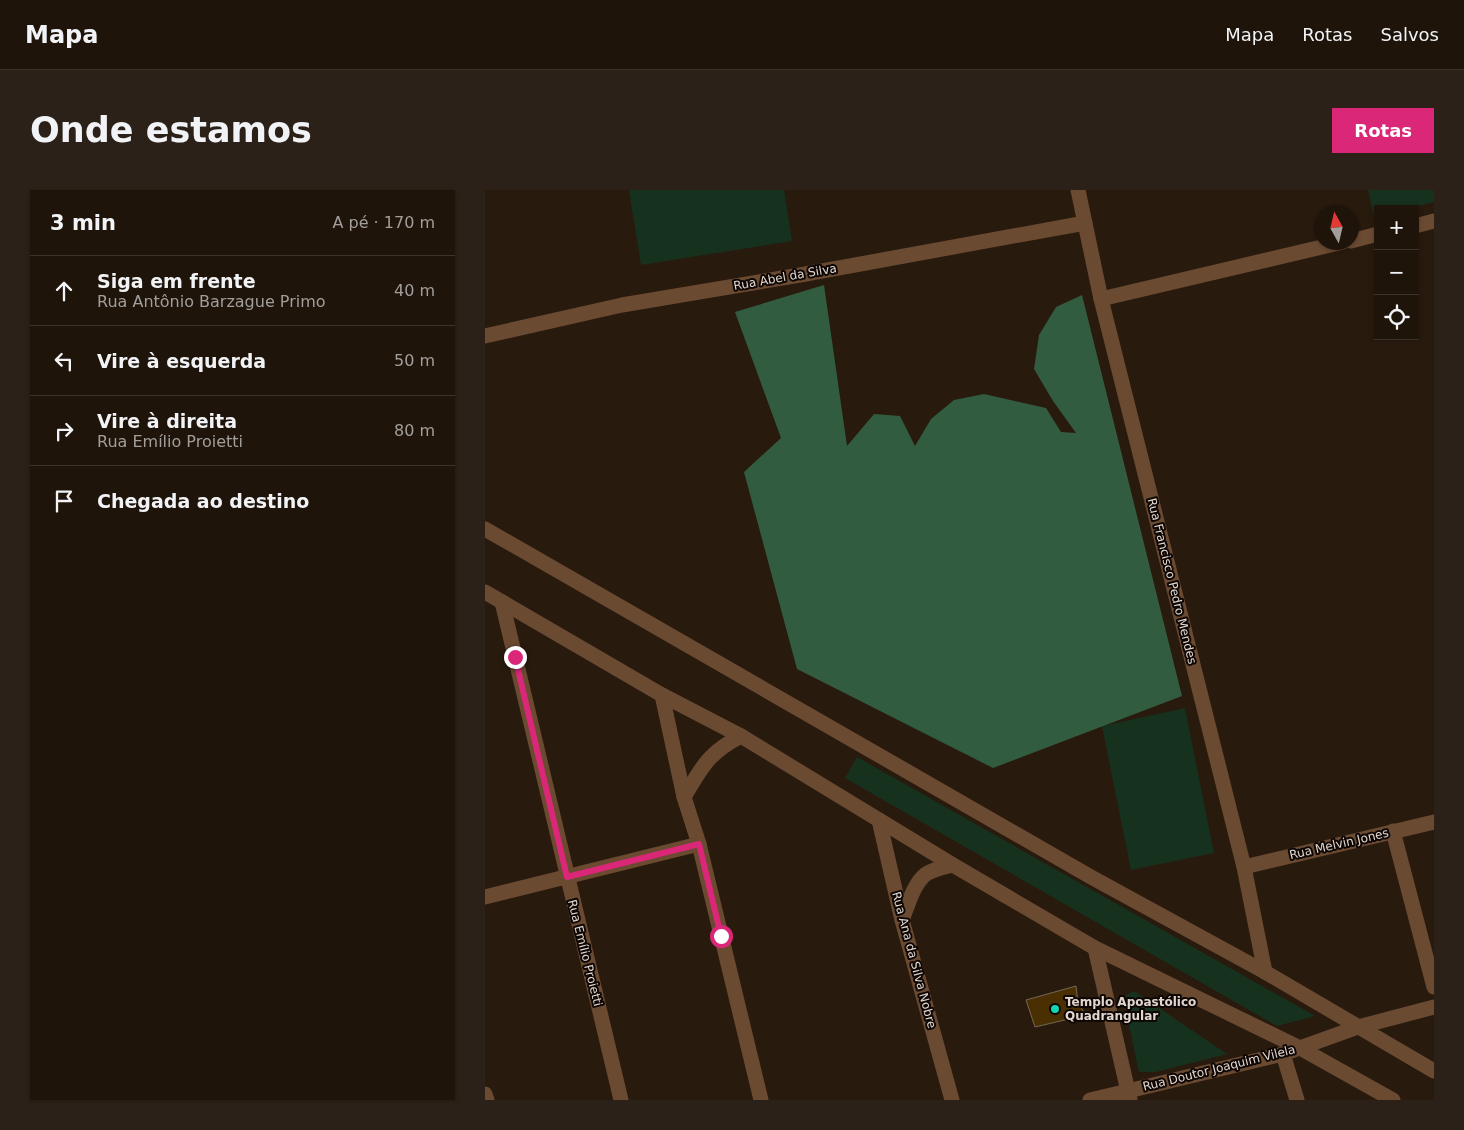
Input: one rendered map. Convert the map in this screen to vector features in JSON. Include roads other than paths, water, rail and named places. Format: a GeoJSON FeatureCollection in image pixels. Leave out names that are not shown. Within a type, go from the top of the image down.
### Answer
{"type":"FeatureCollection","features":[{"type":"Feature","properties":{"kind":"street","name":"Rua Francisco Pedro Mendes"},"geometry":{"type":"LineString","coordinates":[[1078,190],[1101,299],[1244,867],[1265,972]]}},
{"type":"Feature","properties":{"kind":"street"},"geometry":{"type":"LineString","coordinates":[[1419,225],[1434,221]]}},
{"type":"Feature","properties":{"kind":"street","name":"Rua Abel da Silva"},"geometry":{"type":"LineString","coordinates":[[485,336],[622,305],[1085,223]]}},
{"type":"Feature","properties":{"kind":"street"},"geometry":{"type":"LineString","coordinates":[[1359,238],[1374,235]]}},
{"type":"Feature","properties":{"kind":"street"},"geometry":{"type":"LineString","coordinates":[[1101,299],[1314,249]]}},
{"type":"Feature","properties":{"kind":"street"},"geometry":{"type":"LineString","coordinates":[[485,530],[1091,877],[1265,972],[1434,1072]]}},
{"type":"Feature","properties":{"kind":"street"},"geometry":{"type":"LineString","coordinates":[[485,592],[662,695],[741,736],[953,865],[1095,948],[1300,1048],[1393,1100]]}},
{"type":"Feature","properties":{"kind":"street","name":"Rua Emílio Proietti"},"geometry":{"type":"LineString","coordinates":[[502,602],[621,1100]]}},
{"type":"Feature","properties":{"kind":"street"},"geometry":{"type":"LineString","coordinates":[[662,695],[684,798],[699,844],[761,1100]]}},
{"type":"Feature","properties":{"kind":"street"},"geometry":{"type":"LineString","coordinates":[[684,798],[703,765],[714,753],[741,736]]}},
{"type":"Feature","properties":{"kind":"street","name":"Rua Ana da Silva Nobre"},"geometry":{"type":"LineString","coordinates":[[879,820],[902,920],[952,1100]]}},
{"type":"Feature","properties":{"kind":"street","name":"Rua Melvin Jones"},"geometry":{"type":"LineString","coordinates":[[1244,867],[1434,822]]}},
{"type":"Feature","properties":{"kind":"street"},"geometry":{"type":"LineString","coordinates":[[1393,831],[1434,987]]}},
{"type":"Feature","properties":{"kind":"street"},"geometry":{"type":"LineString","coordinates":[[485,897],[699,844]]}},
{"type":"Feature","properties":{"kind":"street"},"geometry":{"type":"LineString","coordinates":[[902,920],[917,885],[926,874],[936,869],[953,865]]}},
{"type":"Feature","properties":{"kind":"street"},"geometry":{"type":"LineString","coordinates":[[1095,948],[1129,1095]]}},
{"type":"Feature","properties":{"kind":"street","name":"Rua Doutor Joaquim Vilela"},"geometry":{"type":"LineString","coordinates":[[1090,1100],[1129,1095],[1283,1054],[1358,1027],[1434,1007]]}},
{"type":"Feature","properties":{"kind":"street"},"geometry":{"type":"LineString","coordinates":[[1283,1054],[1297,1100]]}},
{"type":"Feature","properties":{"kind":"street"},"geometry":{"type":"LineString","coordinates":[[485,1094],[487,1100]]}},
{"type":"Feature","properties":{"kind":"place","name":"Templo Apoastólico Quadrangular"},"geometry":{"type":"Point","coordinates":[1055,1009]}}]}
